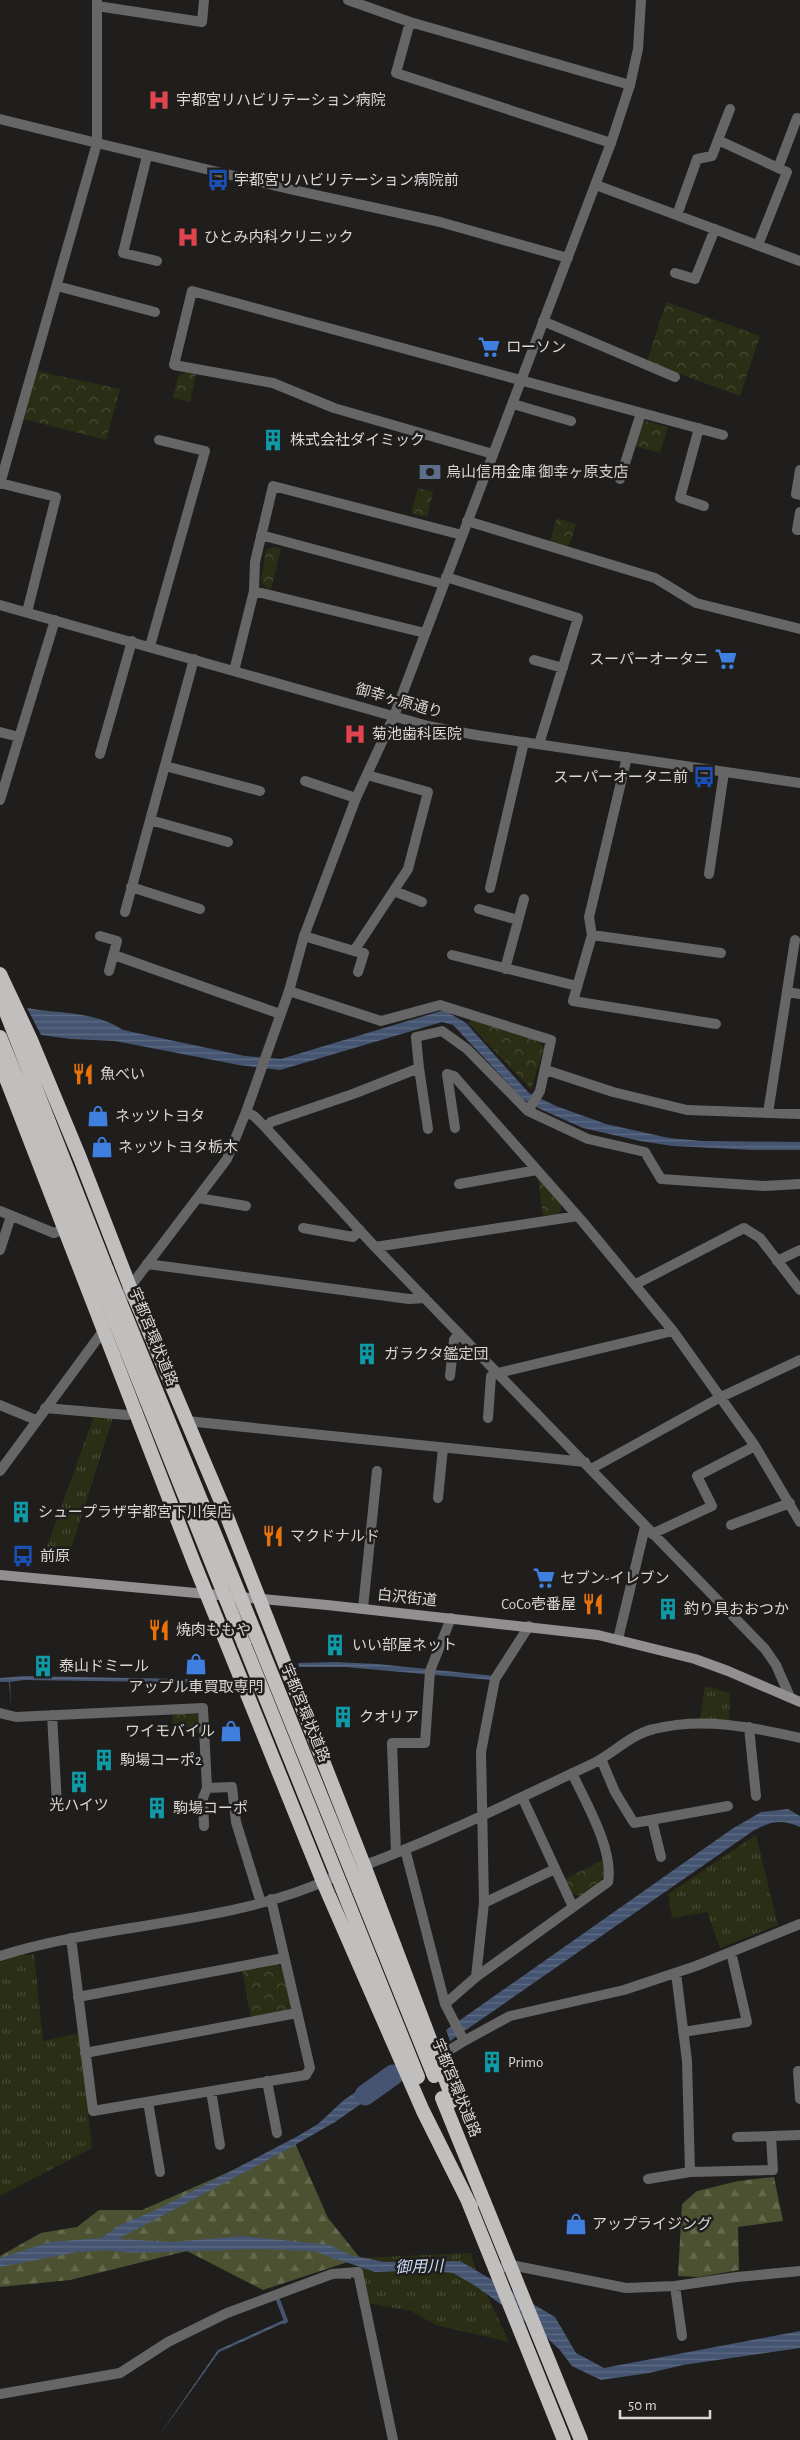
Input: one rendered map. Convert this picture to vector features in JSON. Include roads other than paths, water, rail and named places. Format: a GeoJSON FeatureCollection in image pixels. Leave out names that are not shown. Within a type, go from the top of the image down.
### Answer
{"type":"FeatureCollection","features":[{"type":"Feature","properties":{"kind":"highway"},"geometry":{"type":"LineString","coordinates":[[0,974],[31,1040],[130,1287],[222,1504],[453,2100],[446,2105]]}},
{"type":"Feature","properties":{"kind":"highway","name":"宇都宮環状道路"},"geometry":{"type":"LineString","coordinates":[[0,997],[102,1272],[244,1644],[564,2440]]}},
{"type":"Feature","properties":{"kind":"highway","name":"宇都宮環状道路"},"geometry":{"type":"LineString","coordinates":[[0,1037],[258,1640],[581,2440]]}},
{"type":"Feature","properties":{"kind":"highway"},"geometry":{"type":"LineString","coordinates":[[0,1064],[103,1331],[137,1411],[207,1595],[423,2111],[471,2207]]}},
{"type":"Feature","properties":{"kind":"main road","name":"白沢街道"},"geometry":{"type":"LineString","coordinates":[[0,1575],[363,1608],[529,1626],[618,1639],[695,1659],[800,1702]]}},
{"type":"Feature","properties":{"kind":"street"},"geometry":{"type":"LineString","coordinates":[[27,612],[56,497],[0,484],[97,144],[97,3],[202,22],[204,0]]}},
{"type":"Feature","properties":{"kind":"street"},"geometry":{"type":"LineString","coordinates":[[348,0],[410,22],[630,85]]}},
{"type":"Feature","properties":{"kind":"street"},"geometry":{"type":"LineString","coordinates":[[1,1466],[103,1331],[130,1287],[227,1158],[246,1112],[288,991],[304,936],[356,798],[394,716],[596,185],[630,85],[638,49],[641,0]]}},
{"type":"Feature","properties":{"kind":"street"},"geometry":{"type":"LineString","coordinates":[[410,22],[396,74],[610,143]]}},
{"type":"Feature","properties":{"kind":"street"},"geometry":{"type":"LineString","coordinates":[[676,215],[697,159],[712,156],[730,110]]}},
{"type":"Feature","properties":{"kind":"street"},"geometry":{"type":"LineString","coordinates":[[778,168],[797,118]]}},
{"type":"Feature","properties":{"kind":"street"},"geometry":{"type":"LineString","coordinates":[[0,119],[147,156],[440,222],[568,258]]}},
{"type":"Feature","properties":{"kind":"street"},"geometry":{"type":"LineString","coordinates":[[718,140],[787,172],[758,245]]}},
{"type":"Feature","properties":{"kind":"street"},"geometry":{"type":"LineString","coordinates":[[147,156],[123,253],[157,262]]}},
{"type":"Feature","properties":{"kind":"street"},"geometry":{"type":"LineString","coordinates":[[596,185],[800,261]]}},
{"type":"Feature","properties":{"kind":"street"},"geometry":{"type":"LineString","coordinates":[[676,273],[695,279],[715,229]]}},
{"type":"Feature","properties":{"kind":"street"},"geometry":{"type":"LineString","coordinates":[[57,286],[155,312]]}},
{"type":"Feature","properties":{"kind":"street"},"geometry":{"type":"LineString","coordinates":[[493,454],[334,408],[273,383],[174,365],[192,291],[723,435]]}},
{"type":"Feature","properties":{"kind":"street"},"geometry":{"type":"LineString","coordinates":[[543,321],[675,377]]}},
{"type":"Feature","properties":{"kind":"street"},"geometry":{"type":"LineString","coordinates":[[512,404],[571,421]]}},
{"type":"Feature","properties":{"kind":"street"},"geometry":{"type":"LineString","coordinates":[[620,479],[641,413]]}},
{"type":"Feature","properties":{"kind":"street"},"geometry":{"type":"LineString","coordinates":[[699,428],[680,498],[704,506]]}},
{"type":"Feature","properties":{"kind":"street"},"geometry":{"type":"LineString","coordinates":[[150,646],[205,451],[159,440]]}},
{"type":"Feature","properties":{"kind":"street"},"geometry":{"type":"LineString","coordinates":[[800,470],[796,494],[800,495]]}},
{"type":"Feature","properties":{"kind":"street"},"geometry":{"type":"LineString","coordinates":[[234,670],[254,591],[255,562],[273,486],[462,535]]}},
{"type":"Feature","properties":{"kind":"street"},"geometry":{"type":"LineString","coordinates":[[800,512],[797,530],[800,530]]}},
{"type":"Feature","properties":{"kind":"street"},"geometry":{"type":"LineString","coordinates":[[468,522],[655,578],[696,603],[800,629]]}},
{"type":"Feature","properties":{"kind":"street"},"geometry":{"type":"LineString","coordinates":[[262,535],[445,580],[578,618],[539,744]]}},
{"type":"Feature","properties":{"kind":"street"},"geometry":{"type":"LineString","coordinates":[[254,591],[425,633]]}},
{"type":"Feature","properties":{"kind":"street","name":"御幸ヶ原通り"},"geometry":{"type":"LineString","coordinates":[[0,605],[428,726],[800,783]]}},
{"type":"Feature","properties":{"kind":"street"},"geometry":{"type":"LineString","coordinates":[[0,800],[55,620]]}},
{"type":"Feature","properties":{"kind":"street"},"geometry":{"type":"LineString","coordinates":[[100,754],[132,641]]}},
{"type":"Feature","properties":{"kind":"street"},"geometry":{"type":"LineString","coordinates":[[124,912],[194,659]]}},
{"type":"Feature","properties":{"kind":"street"},"geometry":{"type":"LineString","coordinates":[[534,660],[563,668]]}},
{"type":"Feature","properties":{"kind":"street"},"geometry":{"type":"LineString","coordinates":[[0,732],[19,737]]}},
{"type":"Feature","properties":{"kind":"street"},"geometry":{"type":"LineString","coordinates":[[490,888],[524,742]]}},
{"type":"Feature","properties":{"kind":"street"},"geometry":{"type":"LineString","coordinates":[[627,757],[589,918],[592,935],[573,1001],[716,1024]]}},
{"type":"Feature","properties":{"kind":"street"},"geometry":{"type":"LineString","coordinates":[[165,766],[260,791]]}},
{"type":"Feature","properties":{"kind":"street"},"geometry":{"type":"LineString","coordinates":[[709,874],[724,772]]}},
{"type":"Feature","properties":{"kind":"street"},"geometry":{"type":"LineString","coordinates":[[354,951],[408,869],[428,792],[367,775]]}},
{"type":"Feature","properties":{"kind":"street"},"geometry":{"type":"LineString","coordinates":[[304,782],[356,798]]}},
{"type":"Feature","properties":{"kind":"street"},"geometry":{"type":"LineString","coordinates":[[150,820],[228,842]]}},
{"type":"Feature","properties":{"kind":"street"},"geometry":{"type":"LineString","coordinates":[[131,887],[200,909]]}},
{"type":"Feature","properties":{"kind":"street"},"geometry":{"type":"LineString","coordinates":[[394,891],[422,902]]}},
{"type":"Feature","properties":{"kind":"street"},"geometry":{"type":"LineString","coordinates":[[505,969],[524,899]]}},
{"type":"Feature","properties":{"kind":"street"},"geometry":{"type":"LineString","coordinates":[[479,909],[518,920]]}},
{"type":"Feature","properties":{"kind":"street"},"geometry":{"type":"LineString","coordinates":[[592,935],[721,953]]}},
{"type":"Feature","properties":{"kind":"street"},"geometry":{"type":"LineString","coordinates":[[100,936],[117,941],[109,971]]}},
{"type":"Feature","properties":{"kind":"street"},"geometry":{"type":"LineString","coordinates":[[304,936],[364,953],[358,972]]}},
{"type":"Feature","properties":{"kind":"street"},"geometry":{"type":"LineString","coordinates":[[768,1113],[795,940]]}},
{"type":"Feature","properties":{"kind":"street"},"geometry":{"type":"LineString","coordinates":[[114,955],[280,1014]]}},
{"type":"Feature","properties":{"kind":"street"},"geometry":{"type":"LineString","coordinates":[[452,955],[577,986]]}},
{"type":"Feature","properties":{"kind":"street"},"geometry":{"type":"LineString","coordinates":[[288,991],[381,1021],[440,1004],[551,1040],[540,1091],[528,1111]]}},
{"type":"Feature","properties":{"kind":"street"},"geometry":{"type":"LineString","coordinates":[[787,992],[800,994]]}},
{"type":"Feature","properties":{"kind":"street"},"geometry":{"type":"LineString","coordinates":[[428,1129],[416,1037],[442,1030],[467,1049],[528,1111],[588,1139],[645,1152],[661,1179],[764,1186],[800,1184]]}},
{"type":"Feature","properties":{"kind":"street"},"geometry":{"type":"LineString","coordinates":[[266,1128],[271,1122],[353,1094],[419,1068]]}},
{"type":"Feature","properties":{"kind":"street"},"geometry":{"type":"LineString","coordinates":[[546,1070],[614,1092],[687,1110],[800,1114]]}},
{"type":"Feature","properties":{"kind":"street"},"geometry":{"type":"LineString","coordinates":[[454,1128],[447,1074],[454,1076],[636,1284],[755,1446],[800,1522]]}},
{"type":"Feature","properties":{"kind":"street"},"geometry":{"type":"LineString","coordinates":[[246,1112],[254,1116],[266,1128],[375,1247],[765,1649],[776,1665],[790,1697]]}},
{"type":"Feature","properties":{"kind":"street"},"geometry":{"type":"LineString","coordinates":[[459,1184],[537,1170]]}},
{"type":"Feature","properties":{"kind":"street"},"geometry":{"type":"LineString","coordinates":[[198,1198],[246,1206]]}},
{"type":"Feature","properties":{"kind":"street"},"geometry":{"type":"LineString","coordinates":[[0,1211],[54,1233],[64,1229]]}},
{"type":"Feature","properties":{"kind":"street"},"geometry":{"type":"LineString","coordinates":[[0,1250],[11,1216]]}},
{"type":"Feature","properties":{"kind":"street"},"geometry":{"type":"LineString","coordinates":[[375,1247],[578,1216]]}},
{"type":"Feature","properties":{"kind":"street"},"geometry":{"type":"LineString","coordinates":[[303,1228],[353,1237],[360,1230]]}},
{"type":"Feature","properties":{"kind":"street"},"geometry":{"type":"LineString","coordinates":[[636,1284],[744,1228],[760,1238],[800,1290]]}},
{"type":"Feature","properties":{"kind":"street"},"geometry":{"type":"LineString","coordinates":[[777,1261],[800,1250]]}},
{"type":"Feature","properties":{"kind":"street"},"geometry":{"type":"LineString","coordinates":[[147,1264],[409,1299],[425,1298]]}},
{"type":"Feature","properties":{"kind":"street"},"geometry":{"type":"LineString","coordinates":[[488,1418],[491,1376],[672,1331]]}},
{"type":"Feature","properties":{"kind":"street"},"geometry":{"type":"LineString","coordinates":[[450,1376],[454,1340],[459,1333]]}},
{"type":"Feature","properties":{"kind":"street"},"geometry":{"type":"LineString","coordinates":[[187,1421],[444,1448],[588,1466],[719,1398],[800,1360]]}},
{"type":"Feature","properties":{"kind":"street"},"geometry":{"type":"LineString","coordinates":[[0,1405],[36,1420]]}},
{"type":"Feature","properties":{"kind":"street"},"geometry":{"type":"LineString","coordinates":[[45,1408],[127,1415],[137,1411]]}},
{"type":"Feature","properties":{"kind":"street"},"geometry":{"type":"LineString","coordinates":[[648,1530],[712,1506],[697,1476],[755,1446]]}},
{"type":"Feature","properties":{"kind":"street"},"geometry":{"type":"LineString","coordinates":[[438,1498],[444,1448]]}},
{"type":"Feature","properties":{"kind":"street"},"geometry":{"type":"LineString","coordinates":[[363,1608],[377,1471]]}},
{"type":"Feature","properties":{"kind":"street"},"geometry":{"type":"LineString","coordinates":[[731,1525],[790,1503]]}},
{"type":"Feature","properties":{"kind":"street"},"geometry":{"type":"LineString","coordinates":[[618,1639],[648,1530]]}},
{"type":"Feature","properties":{"kind":"street"},"geometry":{"type":"LineString","coordinates":[[451,1618],[430,1671],[425,1743],[392,1743],[401,1851],[445,2004],[463,2038]]}},
{"type":"Feature","properties":{"kind":"street"},"geometry":{"type":"LineString","coordinates":[[476,1977],[484,1902],[481,1752],[495,1679],[529,1626]]}},
{"type":"Feature","properties":{"kind":"street"},"geometry":{"type":"LineString","coordinates":[[0,1713],[16,1717],[203,1708],[207,1788],[203,1798],[204,1826]]}},
{"type":"Feature","properties":{"kind":"street"},"geometry":{"type":"LineString","coordinates":[[52,1715],[57,1804]]}},
{"type":"Feature","properties":{"kind":"street"},"geometry":{"type":"LineString","coordinates":[[362,1866],[401,1851],[522,1797],[601,1759],[642,1732],[656,1728],[716,1723],[749,1727],[800,1738]]}},
{"type":"Feature","properties":{"kind":"street"},"geometry":{"type":"LineString","coordinates":[[749,1727],[756,1796]]}},
{"type":"Feature","properties":{"kind":"street"},"geometry":{"type":"LineString","coordinates":[[601,1759],[615,1792],[634,1823],[728,1806]]}},
{"type":"Feature","properties":{"kind":"street"},"geometry":{"type":"LineString","coordinates":[[445,2004],[476,1977],[608,1882],[610,1870],[601,1836],[572,1773]]}},
{"type":"Feature","properties":{"kind":"street"},"geometry":{"type":"LineString","coordinates":[[207,1788],[232,1787],[236,1822],[261,1903]]}},
{"type":"Feature","properties":{"kind":"street"},"geometry":{"type":"LineString","coordinates":[[522,1797],[573,1907]]}},
{"type":"Feature","properties":{"kind":"street"},"geometry":{"type":"LineString","coordinates":[[652,1820],[661,1857]]}},
{"type":"Feature","properties":{"kind":"street"},"geometry":{"type":"LineString","coordinates":[[484,1902],[555,1868]]}},
{"type":"Feature","properties":{"kind":"street"},"geometry":{"type":"LineString","coordinates":[[0,1956],[71,1938],[261,1903],[327,1880]]}},
{"type":"Feature","properties":{"kind":"street"},"geometry":{"type":"LineString","coordinates":[[71,1938],[94,2111],[306,2075],[310,2068],[271,1900]]}},
{"type":"Feature","properties":{"kind":"street"},"geometry":{"type":"LineString","coordinates":[[437,2058],[463,2038],[510,2016],[624,1990],[676,1973],[800,1924]]}},
{"type":"Feature","properties":{"kind":"street"},"geometry":{"type":"LineString","coordinates":[[683,2032],[747,2022],[731,1952]]}},
{"type":"Feature","properties":{"kind":"street"},"geometry":{"type":"LineString","coordinates":[[78,1997],[284,1958]]}},
{"type":"Feature","properties":{"kind":"street"},"geometry":{"type":"LineString","coordinates":[[676,1973],[687,2061],[690,2172]]}},
{"type":"Feature","properties":{"kind":"street"},"geometry":{"type":"LineString","coordinates":[[86,2053],[297,2013]]}},
{"type":"Feature","properties":{"kind":"street"},"geometry":{"type":"LineString","coordinates":[[800,2071],[798,2071],[800,2099]]}},
{"type":"Feature","properties":{"kind":"street"},"geometry":{"type":"LineString","coordinates":[[267,2081],[277,2133]]}},
{"type":"Feature","properties":{"kind":"street"},"geometry":{"type":"LineString","coordinates":[[211,2091],[220,2144]]}},
{"type":"Feature","properties":{"kind":"street"},"geometry":{"type":"LineString","coordinates":[[148,2102],[160,2172]]}},
{"type":"Feature","properties":{"kind":"street"},"geometry":{"type":"LineString","coordinates":[[737,2136],[800,2135]]}},
{"type":"Feature","properties":{"kind":"street"},"geometry":{"type":"LineString","coordinates":[[648,2179],[690,2172],[773,2170],[771,2136]]}},
{"type":"Feature","properties":{"kind":"street"},"geometry":{"type":"LineString","coordinates":[[496,2269],[510,2265],[626,2288],[675,2286],[737,2277],[800,2272]]}},
{"type":"Feature","properties":{"kind":"street"},"geometry":{"type":"LineString","coordinates":[[0,2394],[120,2374],[168,2342],[226,2313],[332,2274],[358,2272],[389,2439]]}},
{"type":"Feature","properties":{"kind":"street"},"geometry":{"type":"LineString","coordinates":[[675,2286],[682,2336]]}},
{"type":"Feature","properties":{"kind":"water"},"geometry":{"type":"Polygon","coordinates":[[[27,1008],[89,1016],[101,1019],[123,1030],[245,1056],[281,1059],[444,1010],[466,1023],[529,1093],[556,1106],[606,1124],[669,1138],[702,1141],[800,1142],[800,1150],[673,1146],[640,1141],[583,1128],[540,1109],[523,1099],[453,1025],[442,1022],[280,1070],[239,1065],[115,1041],[71,1039],[41,1035],[27,1008]]]}},
{"type":"Feature","properties":{"kind":"water"},"geometry":{"type":"Polygon","coordinates":[[[298,1663],[378,1664],[495,1676],[492,1680],[345,1667],[299,1667],[298,1663]]]}},
{"type":"Feature","properties":{"kind":"water"},"geometry":{"type":"Polygon","coordinates":[[[24,1676],[230,1680],[231,1683],[24,1680],[10,1682],[11,1707],[9,1682],[0,1682],[0,1678],[24,1676]]]}},
{"type":"Feature","properties":{"kind":"water"},"geometry":{"type":"Polygon","coordinates":[[[788,1809],[800,1816],[800,1827],[776,1822],[753,1831],[450,2041],[446,2030],[732,1829],[761,1812],[788,1809]]]}},
{"type":"Feature","properties":{"kind":"water","name":"御用川"},"geometry":{"type":"Polygon","coordinates":[[[386,2071],[391,2083],[335,2122],[279,2154],[118,2239],[172,2242],[243,2236],[330,2245],[350,2255],[384,2262],[460,2261],[555,2317],[576,2353],[604,2368],[800,2331],[800,2348],[683,2365],[649,2373],[601,2380],[572,2366],[559,2349],[544,2335],[474,2285],[453,2273],[425,2270],[375,2272],[313,2251],[259,2249],[130,2253],[107,2250],[77,2252],[0,2267],[0,2258],[50,2242],[101,2238],[118,2226],[158,2209],[298,2136],[318,2124],[344,2100],[386,2071]]]}},
{"type":"Feature","properties":{"kind":"water"},"geometry":{"type":"Polygon","coordinates":[[[333,2276],[351,2277],[351,2279],[334,2278],[279,2298],[288,2321],[219,2352],[156,2440],[218,2350],[286,2319],[277,2297],[333,2276]]]}},
{"type":"Feature","properties":{"kind":"waterway"},"geometry":{"type":"LineString","coordinates":[[365,2095],[393,2075]]}},
{"type":"Feature","properties":{"kind":"waterway"},"geometry":{"type":"LineString","coordinates":[[278,2300],[286,2321],[284,2322]]}},
{"type":"Feature","properties":{"kind":"place","name":"宇都宮リハビリテーション病院"},"geometry":{"type":"Point","coordinates":[159,100]}},
{"type":"Feature","properties":{"kind":"place","name":"宇都宮リハビリテーション病院前"},"geometry":{"type":"Point","coordinates":[218,180]}},
{"type":"Feature","properties":{"kind":"place","name":"ひとみ内科クリニック"},"geometry":{"type":"Point","coordinates":[188,237]}},
{"type":"Feature","properties":{"kind":"place","name":"ローソン"},"geometry":{"type":"Point","coordinates":[489,347]}},
{"type":"Feature","properties":{"kind":"place","name":"株式会社ダイミック"},"geometry":{"type":"Point","coordinates":[273,440]}},
{"type":"Feature","properties":{"kind":"place","name":"烏山信用金庫 御幸ヶ原支店"},"geometry":{"type":"Point","coordinates":[430,472]}},
{"type":"Feature","properties":{"kind":"place","name":"スーパーオータニ"},"geometry":{"type":"Point","coordinates":[726,659]}},
{"type":"Feature","properties":{"kind":"place","name":"菊池歯科医院"},"geometry":{"type":"Point","coordinates":[355,734]}},
{"type":"Feature","properties":{"kind":"place","name":"スーパーオータニ前"},"geometry":{"type":"Point","coordinates":[704,777]}},
{"type":"Feature","properties":{"kind":"place","name":"魚べい"},"geometry":{"type":"Point","coordinates":[83,1074]}},
{"type":"Feature","properties":{"kind":"place","name":"ネッツトヨタ"},"geometry":{"type":"Point","coordinates":[98,1116]}},
{"type":"Feature","properties":{"kind":"place","name":"ネッツトヨタ栃木"},"geometry":{"type":"Point","coordinates":[102,1147]}},
{"type":"Feature","properties":{"kind":"place","name":"ガラクタ鑑定団"},"geometry":{"type":"Point","coordinates":[367,1354]}},
{"type":"Feature","properties":{"kind":"place","name":"シュープラザ宇都宮下川俣店"},"geometry":{"type":"Point","coordinates":[21,1512]}},
{"type":"Feature","properties":{"kind":"place","name":"マクドナルド"},"geometry":{"type":"Point","coordinates":[273,1536]}},
{"type":"Feature","properties":{"kind":"place","name":"前原"},"geometry":{"type":"Point","coordinates":[23,1556]}},
{"type":"Feature","properties":{"kind":"place","name":"セブン-イレブン"},"geometry":{"type":"Point","coordinates":[544,1578]}},
{"type":"Feature","properties":{"kind":"place","name":"CoCo壱番屋"},"geometry":{"type":"Point","coordinates":[593,1604]}},
{"type":"Feature","properties":{"kind":"place","name":"釣り具おおつか"},"geometry":{"type":"Point","coordinates":[668,1609]}},
{"type":"Feature","properties":{"kind":"place","name":"焼肉ももや"},"geometry":{"type":"Point","coordinates":[159,1630]}},
{"type":"Feature","properties":{"kind":"place","name":"いい部屋ネット"},"geometry":{"type":"Point","coordinates":[335,1645]}},
{"type":"Feature","properties":{"kind":"place","name":"アップル車買取専門"},"geometry":{"type":"Point","coordinates":[196,1664]}},
{"type":"Feature","properties":{"kind":"place","name":"泰山ドミール"},"geometry":{"type":"Point","coordinates":[43,1666]}},
{"type":"Feature","properties":{"kind":"place","name":"クオリア"},"geometry":{"type":"Point","coordinates":[343,1717]}},
{"type":"Feature","properties":{"kind":"place","name":"ワイモバイル"},"geometry":{"type":"Point","coordinates":[231,1731]}},
{"type":"Feature","properties":{"kind":"place","name":"駒場コーポ2"},"geometry":{"type":"Point","coordinates":[104,1760]}},
{"type":"Feature","properties":{"kind":"place","name":"光ハイツ"},"geometry":{"type":"Point","coordinates":[79,1782]}},
{"type":"Feature","properties":{"kind":"place","name":"駒場コーポ"},"geometry":{"type":"Point","coordinates":[157,1808]}},
{"type":"Feature","properties":{"kind":"place","name":"Primo"},"geometry":{"type":"Point","coordinates":[492,2062]}},
{"type":"Feature","properties":{"kind":"place","name":"アップライジング"},"geometry":{"type":"Point","coordinates":[576,2224]}}]}
